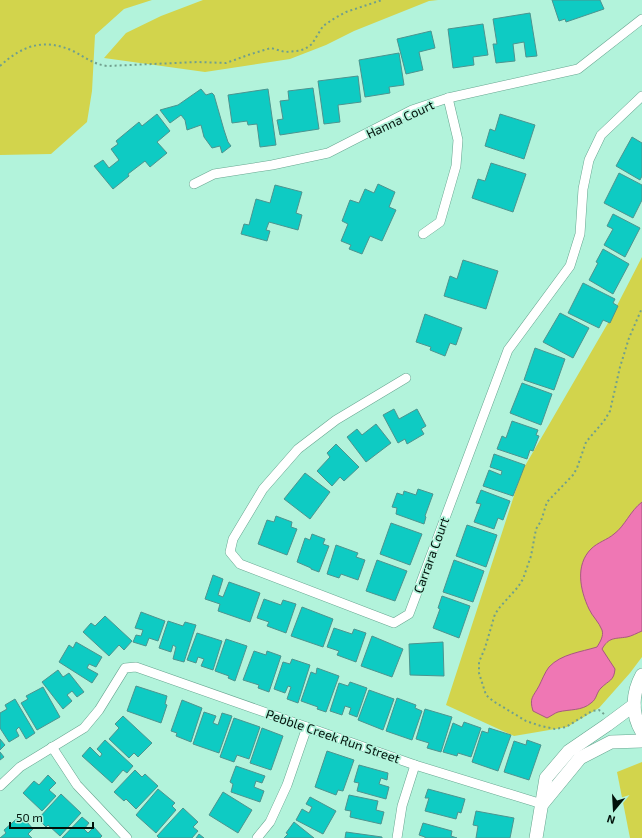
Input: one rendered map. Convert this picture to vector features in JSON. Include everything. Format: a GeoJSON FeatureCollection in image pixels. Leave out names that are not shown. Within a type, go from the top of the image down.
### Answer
{"type":"FeatureCollection","features":[{"type":"Feature","properties":{"kind":"street","name":"Hanna Court"},"geometry":{"type":"LineString","coordinates":[[194,184],[214,174],[272,166],[328,152],[412,110],[448,98],[578,69],[642,19]]}},
{"type":"Feature","properties":{"kind":"street","name":"Carrara Court"},"geometry":{"type":"LineString","coordinates":[[406,378],[336,420],[298,449],[263,489],[233,539],[230,552],[240,564],[394,623],[409,614],[508,350],[570,266],[580,234],[583,189],[589,160],[601,135],[642,96]]}},
{"type":"Feature","properties":{"kind":"street"},"geometry":{"type":"LineString","coordinates":[[424,234],[440,222],[456,166],[458,140],[448,98]]}},
{"type":"Feature","properties":{"kind":"street","name":"Pebble Creek Run Street"},"geometry":{"type":"LineString","coordinates":[[52,747],[84,728],[99,710],[125,668],[136,667],[415,765],[542,804]]}},
{"type":"Feature","properties":{"kind":"street"},"geometry":{"type":"LineString","coordinates":[[642,675],[636,686],[634,705],[638,724],[642,732]]}},
{"type":"Feature","properties":{"kind":"street"},"geometry":{"type":"LineString","coordinates":[[536,838],[546,778],[569,751],[634,705]]}},
{"type":"Feature","properties":{"kind":"street"},"geometry":{"type":"LineString","coordinates":[[257,838],[270,822],[287,785],[307,727]]}},
{"type":"Feature","properties":{"kind":"street"},"geometry":{"type":"LineString","coordinates":[[542,804],[580,758],[611,742],[642,741]]}},
{"type":"Feature","properties":{"kind":"street"},"geometry":{"type":"LineString","coordinates":[[0,786],[20,767],[52,747],[77,785],[127,838]]}},
{"type":"Feature","properties":{"kind":"street"},"geometry":{"type":"LineString","coordinates":[[397,838],[402,806],[415,765]]}},
{"type":"Feature","properties":{"kind":"path"},"geometry":{"type":"LineString","coordinates":[[0,66],[6,60],[24,49],[42,43],[60,46],[73,51],[97,65],[107,66],[198,62],[226,63],[271,48],[285,52],[297,51],[312,44],[323,26],[335,18],[346,12],[382,0]]}},
{"type":"Feature","properties":{"kind":"path"},"geometry":{"type":"LineString","coordinates":[[606,716],[599,710],[592,711],[566,727],[555,729],[526,721],[493,701],[486,695],[479,673],[479,662],[485,648],[495,614],[523,579],[528,567],[536,529],[541,521],[547,502],[573,475],[586,442],[604,421],[610,411],[620,367],[629,338],[642,308]]}},
{"type":"Feature","properties":{"kind":"shaded area"},"geometry":{"type":"Polygon","coordinates":[[[0,0],[152,0],[124,9],[95,35],[92,91],[87,122],[51,154],[0,155],[0,0]]]}},
{"type":"Feature","properties":{"kind":"shaded area"},"geometry":{"type":"Polygon","coordinates":[[[203,0],[438,0],[429,1],[290,59],[205,72],[104,58],[126,33],[161,16],[203,0]]]}},
{"type":"Feature","properties":{"kind":"shaded area"},"geometry":{"type":"Polygon","coordinates":[[[642,257],[642,657],[599,708],[567,727],[514,736],[446,705],[522,471],[608,323],[642,257]]]}},
{"type":"Feature","properties":{"kind":"shaded area"},"geometry":{"type":"Polygon","coordinates":[[[642,502],[642,631],[629,637],[612,639],[607,642],[602,649],[615,669],[614,676],[599,690],[593,701],[587,706],[558,712],[547,718],[533,711],[531,703],[532,698],[549,667],[565,656],[597,647],[602,637],[602,630],[590,612],[581,586],[581,570],[586,555],[591,549],[618,531],[642,502]]]}},
{"type":"Feature","properties":{"kind":"shaded area"},"geometry":{"type":"Polygon","coordinates":[[[642,762],[642,838],[630,838],[617,772],[642,762]]]}},
{"type":"Feature","properties":{"kind":"building"},"geometry":{"type":"Polygon","coordinates":[[[552,0],[600,0],[604,9],[566,22],[565,19],[559,21],[552,0]]]}},
{"type":"Feature","properties":{"kind":"building"},"geometry":{"type":"Polygon","coordinates":[[[530,13],[537,56],[526,57],[524,42],[513,44],[515,61],[496,63],[493,44],[497,44],[493,19],[530,13]]]}},
{"type":"Feature","properties":{"kind":"building"},"geometry":{"type":"Polygon","coordinates":[[[483,24],[488,55],[473,57],[474,65],[453,68],[448,29],[483,24]]]}},
{"type":"Feature","properties":{"kind":"building"},"geometry":{"type":"Polygon","coordinates":[[[431,31],[435,48],[419,52],[423,70],[406,74],[397,39],[431,31]]]}},
{"type":"Feature","properties":{"kind":"building"},"geometry":{"type":"Polygon","coordinates":[[[399,53],[404,85],[389,87],[390,93],[365,97],[359,60],[399,53]]]}},
{"type":"Feature","properties":{"kind":"building"},"geometry":{"type":"Polygon","coordinates":[[[358,76],[361,102],[338,105],[340,122],[324,124],[318,81],[358,76]]]}},
{"type":"Feature","properties":{"kind":"building"},"geometry":{"type":"Polygon","coordinates":[[[313,88],[319,129],[280,135],[277,120],[283,119],[280,101],[289,100],[288,91],[313,88]]]}},
{"type":"Feature","properties":{"kind":"building"},"geometry":{"type":"Polygon","coordinates":[[[201,89],[206,95],[212,93],[214,95],[228,142],[231,146],[222,153],[220,146],[212,148],[204,137],[201,125],[187,130],[185,120],[181,115],[170,123],[160,110],[178,105],[201,89]]]}},
{"type":"Feature","properties":{"kind":"building"},"geometry":{"type":"Polygon","coordinates":[[[268,89],[276,145],[260,147],[257,124],[248,125],[247,121],[232,123],[228,95],[268,89]]]}},
{"type":"Feature","properties":{"kind":"building"},"geometry":{"type":"Polygon","coordinates":[[[157,114],[170,131],[157,142],[167,153],[150,167],[145,161],[128,174],[129,176],[113,189],[94,166],[103,160],[109,168],[119,160],[111,149],[118,144],[116,141],[139,122],[142,126],[157,114]]]}},
{"type":"Feature","properties":{"kind":"building"},"geometry":{"type":"Polygon","coordinates":[[[500,114],[535,125],[524,159],[485,146],[490,129],[495,131],[500,114]]]}},
{"type":"Feature","properties":{"kind":"building"},"geometry":{"type":"Polygon","coordinates":[[[632,137],[642,143],[642,176],[640,180],[616,166],[632,137]]]}},
{"type":"Feature","properties":{"kind":"building"},"geometry":{"type":"Polygon","coordinates":[[[491,163],[526,174],[513,212],[472,198],[478,179],[485,181],[491,163]]]}},
{"type":"Feature","properties":{"kind":"building"},"geometry":{"type":"Polygon","coordinates":[[[619,173],[642,185],[642,200],[633,218],[604,203],[619,173]]]}},
{"type":"Feature","properties":{"kind":"building"},"geometry":{"type":"Polygon","coordinates":[[[378,184],[395,192],[389,207],[396,210],[382,241],[370,236],[362,254],[349,249],[351,245],[341,241],[348,224],[342,221],[350,200],[359,203],[365,189],[374,193],[378,184]]]}},
{"type":"Feature","properties":{"kind":"building"},"geometry":{"type":"Polygon","coordinates":[[[275,185],[302,192],[296,213],[302,215],[298,230],[269,222],[266,230],[270,231],[267,241],[241,234],[244,224],[249,225],[256,199],[270,203],[275,185]]]}},
{"type":"Feature","properties":{"kind":"building"},"geometry":{"type":"Polygon","coordinates":[[[613,214],[640,228],[625,257],[604,245],[613,229],[607,226],[613,214]]]}},
{"type":"Feature","properties":{"kind":"building"},"geometry":{"type":"Polygon","coordinates":[[[603,249],[629,264],[613,294],[589,280],[598,263],[596,262],[603,249]]]}},
{"type":"Feature","properties":{"kind":"building"},"geometry":{"type":"Polygon","coordinates":[[[463,260],[498,271],[486,309],[444,296],[450,276],[457,279],[463,260]]]}},
{"type":"Feature","properties":{"kind":"building"},"geometry":{"type":"Polygon","coordinates":[[[583,283],[615,299],[613,303],[618,306],[610,323],[603,320],[599,328],[568,313],[583,283]]]}},
{"type":"Feature","properties":{"kind":"building"},"geometry":{"type":"Polygon","coordinates":[[[560,313],[589,328],[573,358],[543,342],[560,313]]]}},
{"type":"Feature","properties":{"kind":"building"},"geometry":{"type":"Polygon","coordinates":[[[425,314],[462,328],[456,345],[450,343],[445,356],[430,350],[431,347],[416,342],[425,314]]]}},
{"type":"Feature","properties":{"kind":"building"},"geometry":{"type":"Polygon","coordinates":[[[535,348],[565,359],[554,390],[524,380],[535,348]]]}},
{"type":"Feature","properties":{"kind":"building"},"geometry":{"type":"Polygon","coordinates":[[[522,383],[552,394],[541,425],[510,413],[522,383]]]}},
{"type":"Feature","properties":{"kind":"building"},"geometry":{"type":"Polygon","coordinates":[[[394,409],[399,419],[417,409],[426,426],[421,429],[424,434],[407,444],[405,439],[398,443],[383,415],[394,409]]]}},
{"type":"Feature","properties":{"kind":"building"},"geometry":{"type":"Polygon","coordinates":[[[512,421],[538,430],[536,435],[539,436],[533,451],[530,450],[527,459],[497,449],[502,436],[506,438],[512,421]]]}},
{"type":"Feature","properties":{"kind":"building"},"geometry":{"type":"Polygon","coordinates":[[[376,424],[391,443],[366,462],[347,437],[357,429],[362,435],[376,424]]]}},
{"type":"Feature","properties":{"kind":"building"},"geometry":{"type":"Polygon","coordinates":[[[336,444],[359,467],[344,481],[340,477],[332,486],[317,471],[330,457],[327,453],[336,444]]]}},
{"type":"Feature","properties":{"kind":"building"},"geometry":{"type":"Polygon","coordinates":[[[494,454],[525,465],[513,496],[483,486],[489,470],[501,475],[502,471],[490,467],[494,454]]]}},
{"type":"Feature","properties":{"kind":"building"},"geometry":{"type":"Polygon","coordinates":[[[305,473],[330,492],[310,519],[284,499],[305,473]]]}},
{"type":"Feature","properties":{"kind":"building"},"geometry":{"type":"Polygon","coordinates":[[[418,489],[433,494],[425,516],[424,524],[396,514],[397,508],[392,507],[397,493],[403,495],[404,491],[416,495],[418,489]]]}},
{"type":"Feature","properties":{"kind":"building"},"geometry":{"type":"Polygon","coordinates":[[[481,490],[510,501],[503,520],[498,518],[494,529],[474,522],[481,504],[476,503],[481,490]]]}},
{"type":"Feature","properties":{"kind":"building"},"geometry":{"type":"Polygon","coordinates":[[[276,516],[292,522],[291,527],[297,529],[287,555],[258,544],[267,520],[274,522],[276,516]]]}},
{"type":"Feature","properties":{"kind":"building"},"geometry":{"type":"Polygon","coordinates":[[[391,523],[422,534],[410,565],[380,554],[391,523]]]}},
{"type":"Feature","properties":{"kind":"building"},"geometry":{"type":"Polygon","coordinates":[[[467,525],[497,535],[486,567],[456,556],[467,525]]]}},
{"type":"Feature","properties":{"kind":"building"},"geometry":{"type":"Polygon","coordinates":[[[312,534],[325,539],[323,544],[329,546],[319,572],[297,562],[305,538],[310,540],[312,534]]]}},
{"type":"Feature","properties":{"kind":"building"},"geometry":{"type":"Polygon","coordinates":[[[336,545],[358,553],[356,557],[365,560],[358,580],[341,574],[339,578],[327,574],[336,545]]]}},
{"type":"Feature","properties":{"kind":"building"},"geometry":{"type":"Polygon","coordinates":[[[377,560],[407,571],[395,601],[366,591],[377,560]]]}},
{"type":"Feature","properties":{"kind":"building"},"geometry":{"type":"Polygon","coordinates":[[[454,560],[484,571],[473,602],[443,592],[454,560]]]}},
{"type":"Feature","properties":{"kind":"building"},"geometry":{"type":"Polygon","coordinates":[[[213,575],[223,579],[218,595],[223,597],[229,582],[260,593],[250,622],[218,611],[220,604],[205,599],[213,575]]]}},
{"type":"Feature","properties":{"kind":"building"},"geometry":{"type":"Polygon","coordinates":[[[442,596],[470,606],[459,638],[433,628],[440,609],[438,608],[442,596]]]}},
{"type":"Feature","properties":{"kind":"building"},"geometry":{"type":"Polygon","coordinates":[[[264,599],[281,605],[283,600],[296,604],[286,633],[267,626],[269,622],[257,618],[264,599]]]}},
{"type":"Feature","properties":{"kind":"building"},"geometry":{"type":"Polygon","coordinates":[[[302,607],[333,619],[323,647],[291,636],[302,607]]]}},
{"type":"Feature","properties":{"kind":"building"},"geometry":{"type":"Polygon","coordinates":[[[141,612],[165,621],[158,641],[149,638],[146,646],[133,642],[136,635],[141,636],[143,630],[135,628],[141,612]]]}},
{"type":"Feature","properties":{"kind":"building"},"geometry":{"type":"Polygon","coordinates":[[[105,616],[132,641],[124,650],[119,645],[109,656],[83,632],[91,623],[95,626],[105,616]]]}},
{"type":"Feature","properties":{"kind":"building"},"geometry":{"type":"Polygon","coordinates":[[[168,621],[183,626],[185,622],[196,625],[184,662],[173,659],[176,647],[173,645],[171,652],[159,648],[168,621]]]}},
{"type":"Feature","properties":{"kind":"building"},"geometry":{"type":"Polygon","coordinates":[[[334,628],[352,634],[354,629],[366,633],[356,662],[337,655],[339,651],[327,647],[334,628]]]}},
{"type":"Feature","properties":{"kind":"building"},"geometry":{"type":"Polygon","coordinates":[[[197,633],[222,641],[213,670],[201,666],[204,659],[198,657],[196,663],[187,660],[197,633]]]}},
{"type":"Feature","properties":{"kind":"building"},"geometry":{"type":"Polygon","coordinates":[[[372,636],[403,649],[392,677],[361,666],[372,636]]]}},
{"type":"Feature","properties":{"kind":"building"},"geometry":{"type":"Polygon","coordinates":[[[226,639],[247,646],[235,681],[228,678],[229,676],[215,671],[226,639]]]}},
{"type":"Feature","properties":{"kind":"building"},"geometry":{"type":"Polygon","coordinates":[[[76,642],[102,657],[96,667],[89,664],[87,668],[98,674],[92,683],[59,662],[69,645],[73,648],[76,642]]]}},
{"type":"Feature","properties":{"kind":"building"},"geometry":{"type":"Polygon","coordinates":[[[443,642],[444,676],[410,675],[409,644],[443,642]]]}},
{"type":"Feature","properties":{"kind":"building"},"geometry":{"type":"Polygon","coordinates":[[[254,651],[266,655],[267,651],[281,656],[269,692],[258,688],[259,685],[243,680],[254,651]]]}},
{"type":"Feature","properties":{"kind":"building"},"geometry":{"type":"Polygon","coordinates":[[[292,659],[310,665],[298,703],[287,699],[291,687],[288,686],[285,693],[274,689],[283,662],[290,664],[292,659]]]}},
{"type":"Feature","properties":{"kind":"building"},"geometry":{"type":"Polygon","coordinates":[[[317,668],[339,676],[326,712],[317,709],[318,707],[301,701],[311,672],[316,674],[317,668]]]}},
{"type":"Feature","properties":{"kind":"building"},"geometry":{"type":"Polygon","coordinates":[[[58,670],[63,677],[69,673],[84,692],[77,697],[72,691],[67,695],[72,701],[63,709],[42,682],[58,670]]]}},
{"type":"Feature","properties":{"kind":"building"},"geometry":{"type":"Polygon","coordinates":[[[350,682],[367,688],[357,717],[349,714],[351,708],[345,706],[342,715],[330,711],[339,683],[348,686],[350,682]]]}},
{"type":"Feature","properties":{"kind":"building"},"geometry":{"type":"Polygon","coordinates":[[[136,686],[167,696],[165,704],[167,705],[161,723],[127,711],[136,686]]]}},
{"type":"Feature","properties":{"kind":"building"},"geometry":{"type":"Polygon","coordinates":[[[43,687],[60,717],[37,730],[21,703],[28,699],[26,696],[43,687]]]}},
{"type":"Feature","properties":{"kind":"building"},"geometry":{"type":"Polygon","coordinates":[[[369,690],[394,699],[383,730],[358,720],[369,690]]]}},
{"type":"Feature","properties":{"kind":"building"},"geometry":{"type":"Polygon","coordinates":[[[397,698],[416,705],[415,708],[422,711],[412,740],[386,731],[397,698]]]}},
{"type":"Feature","properties":{"kind":"building"},"geometry":{"type":"Polygon","coordinates":[[[15,699],[35,733],[26,739],[19,727],[16,730],[19,736],[9,742],[0,728],[0,713],[7,709],[5,705],[15,699]]]}},
{"type":"Feature","properties":{"kind":"building"},"geometry":{"type":"Polygon","coordinates":[[[182,700],[202,708],[191,742],[176,736],[177,733],[171,731],[182,700]]]}},
{"type":"Feature","properties":{"kind":"building"},"geometry":{"type":"Polygon","coordinates":[[[425,709],[452,717],[441,752],[427,748],[429,743],[416,739],[425,709]]]}},
{"type":"Feature","properties":{"kind":"building"},"geometry":{"type":"Polygon","coordinates":[[[204,712],[216,716],[213,723],[218,725],[222,713],[232,716],[219,753],[193,744],[204,712]]]}},
{"type":"Feature","properties":{"kind":"building"},"geometry":{"type":"Polygon","coordinates":[[[123,716],[152,743],[138,757],[134,753],[129,758],[109,739],[119,728],[115,724],[123,716]]]}},
{"type":"Feature","properties":{"kind":"building"},"geometry":{"type":"Polygon","coordinates":[[[234,718],[260,727],[249,759],[237,755],[234,762],[220,757],[234,718]]]}},
{"type":"Feature","properties":{"kind":"building"},"geometry":{"type":"Polygon","coordinates":[[[464,722],[481,728],[471,757],[458,753],[457,756],[443,752],[453,723],[462,727],[464,722]]]}},
{"type":"Feature","properties":{"kind":"building"},"geometry":{"type":"Polygon","coordinates":[[[262,728],[283,736],[271,770],[250,763],[262,728]]]}},
{"type":"Feature","properties":{"kind":"building"},"geometry":{"type":"Polygon","coordinates":[[[489,728],[511,735],[498,771],[472,762],[482,731],[488,733],[489,728]]]}},
{"type":"Feature","properties":{"kind":"building"},"geometry":{"type":"Polygon","coordinates":[[[0,739],[5,745],[0,750],[0,739]]]}},
{"type":"Feature","properties":{"kind":"building"},"geometry":{"type":"Polygon","coordinates":[[[105,740],[133,766],[127,773],[123,770],[112,783],[82,756],[90,747],[100,757],[102,754],[97,749],[105,740]]]}},
{"type":"Feature","properties":{"kind":"building"},"geometry":{"type":"Polygon","coordinates":[[[527,740],[541,745],[529,780],[504,772],[514,741],[526,745],[527,740]]]}},
{"type":"Feature","properties":{"kind":"building"},"geometry":{"type":"Polygon","coordinates":[[[327,751],[354,760],[343,791],[338,790],[336,795],[315,787],[327,751]]]}},
{"type":"Feature","properties":{"kind":"building"},"geometry":{"type":"Polygon","coordinates":[[[0,752],[4,757],[0,760],[0,752]]]}},
{"type":"Feature","properties":{"kind":"building"},"geometry":{"type":"Polygon","coordinates":[[[359,765],[388,773],[387,780],[381,778],[379,784],[389,787],[386,799],[357,791],[359,783],[354,782],[359,765]]]}},
{"type":"Feature","properties":{"kind":"building"},"geometry":{"type":"Polygon","coordinates":[[[236,766],[265,776],[262,783],[256,781],[254,787],[264,791],[260,802],[231,792],[233,784],[230,782],[236,766]]]}},
{"type":"Feature","properties":{"kind":"building"},"geometry":{"type":"Polygon","coordinates":[[[135,770],[142,777],[145,774],[158,786],[136,809],[126,799],[124,801],[114,792],[135,770]]]}},
{"type":"Feature","properties":{"kind":"building"},"geometry":{"type":"Polygon","coordinates":[[[48,775],[56,783],[49,790],[56,796],[42,811],[23,793],[34,781],[39,785],[48,775]]]}},
{"type":"Feature","properties":{"kind":"building"},"geometry":{"type":"Polygon","coordinates":[[[158,789],[175,803],[172,806],[176,810],[156,833],[136,815],[158,789]]]}},
{"type":"Feature","properties":{"kind":"building"},"geometry":{"type":"Polygon","coordinates":[[[428,789],[465,799],[461,813],[458,812],[456,819],[425,811],[429,798],[425,798],[428,789]]]}},
{"type":"Feature","properties":{"kind":"building"},"geometry":{"type":"Polygon","coordinates":[[[223,792],[252,810],[238,833],[209,815],[223,792]]]}},
{"type":"Feature","properties":{"kind":"building"},"geometry":{"type":"Polygon","coordinates":[[[61,794],[81,813],[60,836],[48,825],[46,827],[38,819],[61,794]]]}},
{"type":"Feature","properties":{"kind":"building"},"geometry":{"type":"Polygon","coordinates":[[[349,795],[378,801],[376,810],[384,812],[381,824],[350,817],[351,811],[345,810],[349,795]]]}},
{"type":"Feature","properties":{"kind":"building"},"geometry":{"type":"Polygon","coordinates":[[[310,797],[336,811],[323,834],[296,820],[302,809],[309,813],[312,807],[306,804],[310,797]]]}},
{"type":"Feature","properties":{"kind":"building"},"geometry":{"type":"Polygon","coordinates":[[[183,808],[198,822],[193,827],[198,831],[192,838],[159,838],[157,836],[183,808]]]}},
{"type":"Feature","properties":{"kind":"building"},"geometry":{"type":"Polygon","coordinates":[[[476,811],[514,818],[510,838],[476,838],[478,826],[473,825],[476,811]]]}},
{"type":"Feature","properties":{"kind":"building"},"geometry":{"type":"Polygon","coordinates":[[[21,815],[33,829],[28,834],[32,838],[0,838],[6,833],[4,830],[21,815]]]}},
{"type":"Feature","properties":{"kind":"building"},"geometry":{"type":"Polygon","coordinates":[[[82,817],[89,823],[84,829],[88,833],[94,827],[102,836],[100,838],[62,838],[82,817]]]}},
{"type":"Feature","properties":{"kind":"building"},"geometry":{"type":"Polygon","coordinates":[[[294,822],[314,838],[284,838],[288,834],[286,833],[294,822]]]}},
{"type":"Feature","properties":{"kind":"building"},"geometry":{"type":"Polygon","coordinates":[[[423,823],[452,831],[451,836],[457,838],[425,838],[419,835],[423,823]]]}},
{"type":"Feature","properties":{"kind":"building"},"geometry":{"type":"Polygon","coordinates":[[[346,832],[382,837],[382,838],[345,838],[346,832]]]}},
{"type":"Feature","properties":{"kind":"building"},"geometry":{"type":"Polygon","coordinates":[[[199,834],[204,838],[196,838],[199,834]]]}}]}
